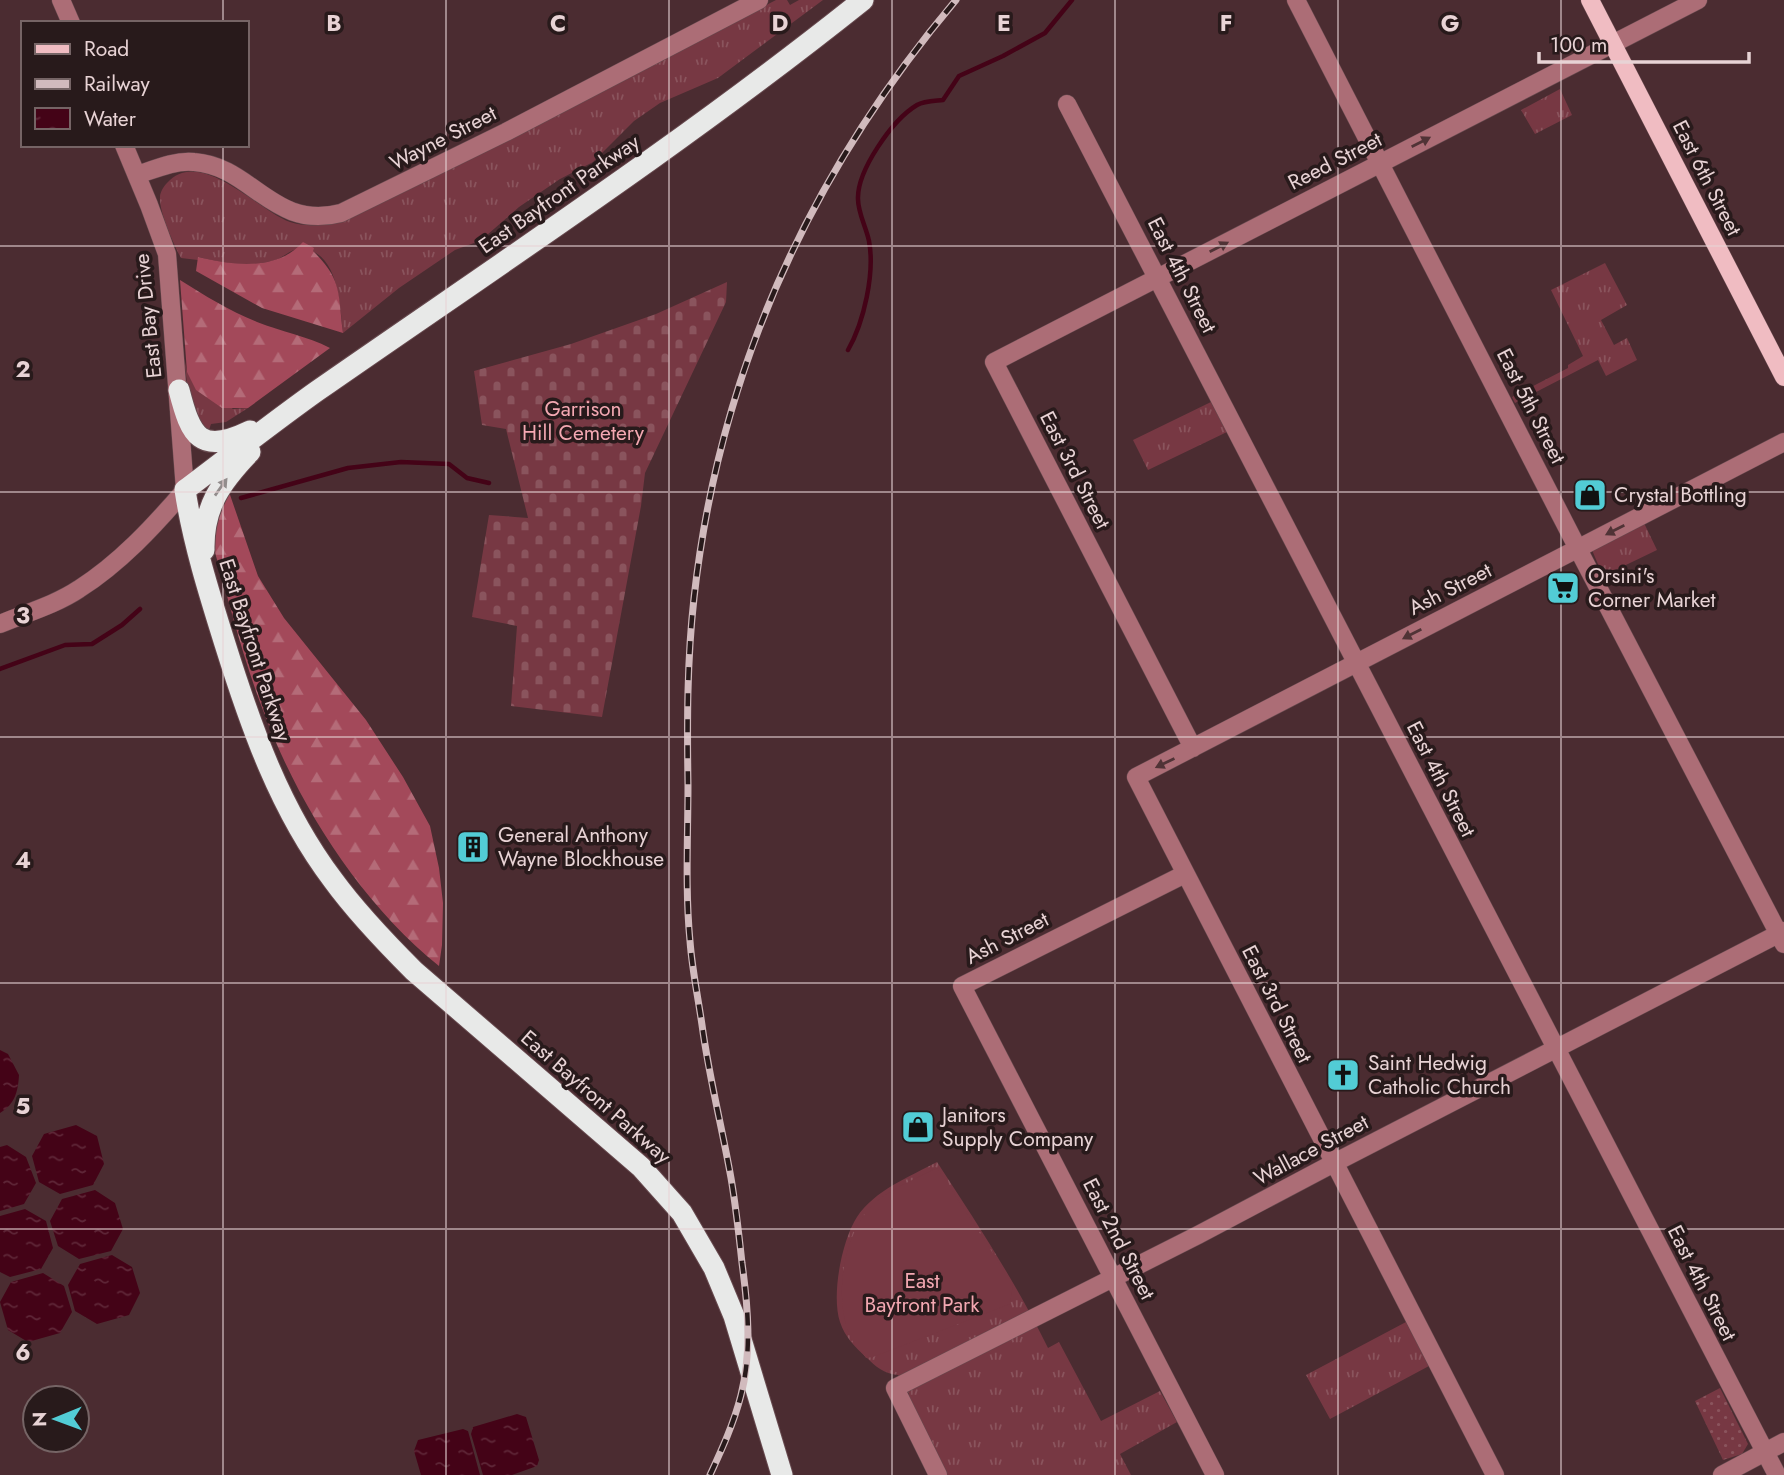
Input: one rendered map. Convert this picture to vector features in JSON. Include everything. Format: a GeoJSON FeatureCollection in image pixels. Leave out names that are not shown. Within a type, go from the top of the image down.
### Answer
{"type":"FeatureCollection","features":[{"type":"Feature","properties":{"kind":"highway","name":"East Bayfront Parkway"},"geometry":{"type":"LineString","coordinates":[[782,1475],[734,1316],[698,1238],[664,1190],[641,1167],[414,971],[357,912],[305,839],[265,759],[251,723],[204,576],[186,490],[287,413],[664,150],[799,51],[863,0]]}},
{"type":"Feature","properties":{"kind":"highway"},"geometry":{"type":"LineString","coordinates":[[179,390],[190,427],[207,440],[227,441],[287,413]]}},
{"type":"Feature","properties":{"kind":"highway"},"geometry":{"type":"LineString","coordinates":[[204,576],[204,535],[211,504],[239,464],[287,413]]}},
{"type":"Feature","properties":{"kind":"main road","name":"East 6th Street"},"geometry":{"type":"LineString","coordinates":[[1590,0],[1784,377]]}},
{"type":"Feature","properties":{"kind":"street"},"geometry":{"type":"LineString","coordinates":[[61,0],[70,21]]}},
{"type":"Feature","properties":{"kind":"street","name":"Wayne Street"},"geometry":{"type":"LineString","coordinates":[[137,175],[182,162],[205,163],[229,173],[274,203],[295,213],[316,217],[333,215],[376,198],[759,0]]}},
{"type":"Feature","properties":{"kind":"street","name":"East 5th Street"},"geometry":{"type":"LineString","coordinates":[[1296,0],[1382,162],[1578,549],[1782,936]]}},
{"type":"Feature","properties":{"kind":"street","name":"Reed Street"},"geometry":{"type":"LineString","coordinates":[[994,362],[1698,0]]}},
{"type":"Feature","properties":{"kind":"street","name":"East 4th Street"},"geometry":{"type":"LineString","coordinates":[[1067,104],[1777,1475]]}},
{"type":"Feature","properties":{"kind":"street","name":"East Bay Drive"},"geometry":{"type":"LineString","coordinates":[[125,147],[167,254],[186,490]]}},
{"type":"Feature","properties":{"kind":"street","name":"East 3rd Street"},"geometry":{"type":"LineString","coordinates":[[994,362],[1194,748]]}},
{"type":"Feature","properties":{"kind":"street","name":"Ash Street"},"geometry":{"type":"LineString","coordinates":[[1136,777],[1784,442]]}},
{"type":"Feature","properties":{"kind":"street"},"geometry":{"type":"LineString","coordinates":[[0,624],[65,597],[100,575],[157,523],[186,490]]}},
{"type":"Feature","properties":{"kind":"street","name":"East 3rd Street"},"geometry":{"type":"LineString","coordinates":[[1136,777],[1495,1475]]}},
{"type":"Feature","properties":{"kind":"street","name":"Ash Street"},"geometry":{"type":"LineString","coordinates":[[962,986],[1185,874]]}},
{"type":"Feature","properties":{"kind":"street","name":"Wallace Street"},"geometry":{"type":"LineString","coordinates":[[938,1475],[895,1388],[1198,1235],[1555,1049],[1782,936]]}},
{"type":"Feature","properties":{"kind":"street","name":"East 2nd Street"},"geometry":{"type":"LineString","coordinates":[[962,986],[1215,1475]]}},
{"type":"Feature","properties":{"kind":"street"},"geometry":{"type":"LineString","coordinates":[[1722,1475],[1784,1442]]}},
{"type":"Feature","properties":{"kind":"green space"},"geometry":{"type":"Polygon","coordinates":[[[776,0],[787,0],[790,5],[799,0],[823,0],[718,78],[660,103],[634,121],[593,162],[560,179],[519,207],[487,235],[455,250],[399,288],[343,333],[335,281],[330,268],[312,251],[296,249],[278,259],[256,264],[227,263],[199,257],[198,260],[181,258],[168,228],[160,203],[161,191],[180,174],[195,172],[228,184],[290,222],[308,225],[338,223],[776,0]]]}},
{"type":"Feature","properties":{"kind":"green space"},"geometry":{"type":"Polygon","coordinates":[[[1560,89],[1572,115],[1535,134],[1521,110],[1560,89]]]}},
{"type":"Feature","properties":{"kind":"green space"},"geometry":{"type":"Polygon","coordinates":[[[303,242],[314,248],[313,251],[323,261],[334,280],[343,333],[262,308],[196,271],[198,257],[239,264],[267,262],[292,252],[303,242]]]}},
{"type":"Feature","properties":{"kind":"green space"},"geometry":{"type":"Polygon","coordinates":[[[1605,263],[1627,305],[1601,320],[1614,345],[1627,338],[1637,360],[1606,376],[1598,360],[1515,403],[1512,397],[1568,368],[1568,365],[1583,356],[1551,290],[1605,263]]]}},
{"type":"Feature","properties":{"kind":"green space"},"geometry":{"type":"Polygon","coordinates":[[[180,280],[247,318],[330,348],[248,408],[222,408],[196,390],[187,372],[180,280]]]}},
{"type":"Feature","properties":{"kind":"green space","name":"Garrison Hill Cemetery"},"geometry":{"type":"Polygon","coordinates":[[[727,282],[726,302],[645,473],[602,717],[511,706],[517,626],[472,617],[489,515],[528,518],[506,429],[482,425],[474,371],[571,344],[656,314],[727,282]]]}},
{"type":"Feature","properties":{"kind":"green space"},"geometry":{"type":"Polygon","coordinates":[[[184,357],[187,372],[233,409],[248,408],[226,422],[211,424],[209,430],[202,424],[193,407],[184,357]]]}},
{"type":"Feature","properties":{"kind":"green space"},"geometry":{"type":"Polygon","coordinates":[[[1211,402],[1227,432],[1148,470],[1133,440],[1211,402]]]}},
{"type":"Feature","properties":{"kind":"green space"},"geometry":{"type":"Polygon","coordinates":[[[228,489],[258,576],[284,618],[366,720],[403,777],[430,826],[443,903],[439,966],[384,914],[360,884],[316,820],[280,752],[250,674],[211,538],[212,525],[228,489]]]}},
{"type":"Feature","properties":{"kind":"green space"},"geometry":{"type":"Polygon","coordinates":[[[1644,523],[1657,550],[1603,576],[1592,550],[1644,523]]]}},
{"type":"Feature","properties":{"kind":"green space","name":"East Bayfront Park"},"geometry":{"type":"Polygon","coordinates":[[[937,1162],[1009,1277],[1048,1348],[1059,1342],[1101,1421],[1160,1391],[1177,1422],[1120,1454],[1131,1475],[945,1475],[898,1375],[876,1366],[854,1345],[845,1332],[838,1311],[837,1283],[847,1239],[857,1217],[883,1192],[937,1162]]]}},
{"type":"Feature","properties":{"kind":"green space"},"geometry":{"type":"Polygon","coordinates":[[[937,1168],[1013,1284],[1010,1304],[866,1358],[855,1345],[845,1321],[842,1287],[847,1251],[861,1220],[871,1207],[886,1195],[937,1168]]]}},
{"type":"Feature","properties":{"kind":"green space"},"geometry":{"type":"Polygon","coordinates":[[[1406,1322],[1429,1366],[1330,1419],[1306,1375],[1406,1322]]]}},
{"type":"Feature","properties":{"kind":"green space"},"geometry":{"type":"Polygon","coordinates":[[[1720,1388],[1748,1444],[1742,1454],[1723,1460],[1695,1401],[1720,1388]]]}},
{"type":"Feature","properties":{"kind":"water"},"geometry":{"type":"Polygon","coordinates":[[[0,1050],[8,1054],[19,1075],[15,1097],[0,1113],[0,1050]]]}},
{"type":"Feature","properties":{"kind":"water"},"geometry":{"type":"Polygon","coordinates":[[[76,1125],[97,1136],[104,1164],[93,1185],[60,1194],[39,1182],[32,1156],[44,1134],[76,1125]]]}},
{"type":"Feature","properties":{"kind":"water"},"geometry":{"type":"Polygon","coordinates":[[[7,1145],[26,1157],[36,1183],[24,1204],[0,1211],[0,1147],[7,1145]]]}},
{"type":"Feature","properties":{"kind":"water"},"geometry":{"type":"Polygon","coordinates":[[[95,1190],[115,1203],[123,1229],[111,1251],[79,1259],[58,1246],[50,1221],[62,1199],[95,1190]]]}},
{"type":"Feature","properties":{"kind":"water"},"geometry":{"type":"Polygon","coordinates":[[[25,1209],[46,1221],[53,1248],[41,1269],[10,1277],[0,1272],[0,1216],[25,1209]]]}},
{"type":"Feature","properties":{"kind":"water"},"geometry":{"type":"Polygon","coordinates":[[[112,1255],[132,1267],[140,1293],[129,1315],[97,1324],[75,1311],[68,1285],[80,1264],[112,1255]]]}},
{"type":"Feature","properties":{"kind":"water"},"geometry":{"type":"Polygon","coordinates":[[[43,1273],[64,1286],[72,1312],[60,1333],[28,1342],[8,1330],[0,1302],[11,1282],[43,1273]]]}},
{"type":"Feature","properties":{"kind":"water"},"geometry":{"type":"Polygon","coordinates":[[[517,1414],[526,1417],[539,1460],[537,1466],[512,1475],[483,1475],[471,1434],[473,1427],[517,1414]]]}},
{"type":"Feature","properties":{"kind":"water"},"geometry":{"type":"Polygon","coordinates":[[[463,1429],[468,1431],[480,1475],[421,1475],[414,1451],[418,1440],[463,1429]]]}},
{"type":"Feature","properties":{"kind":"waterway"},"geometry":{"type":"LineString","coordinates":[[848,350],[863,312],[870,268],[869,241],[858,204],[859,188],[878,147],[907,112],[920,104],[943,100],[959,76],[1045,33],[1072,0]]}},
{"type":"Feature","properties":{"kind":"waterway"},"geometry":{"type":"LineString","coordinates":[[241,498],[348,468],[401,462],[449,464],[467,478],[489,483]]}},
{"type":"Feature","properties":{"kind":"waterway"},"geometry":{"type":"LineString","coordinates":[[0,669],[65,645],[92,644],[122,625],[140,609]]}},
{"type":"Feature","properties":{"kind":"railway"},"geometry":{"type":"LineString","coordinates":[[710,1475],[741,1395],[747,1362],[748,1329],[734,1200],[705,1044],[688,921],[689,668],[694,598],[706,515],[725,434],[749,355],[780,279],[816,206],[857,135],[904,66],[956,0]]}},
{"type":"Feature","properties":{"kind":"place","name":"Crystal Bottling"},"geometry":{"type":"Point","coordinates":[1590,495]}},
{"type":"Feature","properties":{"kind":"place","name":"Orsini's Corner Market"},"geometry":{"type":"Point","coordinates":[1563,588]}},
{"type":"Feature","properties":{"kind":"place","name":"General Anthony Wayne Blockhouse"},"geometry":{"type":"Point","coordinates":[473,847]}},
{"type":"Feature","properties":{"kind":"place","name":"Saint Hedwig Catholic Church"},"geometry":{"type":"Point","coordinates":[1343,1075]}},
{"type":"Feature","properties":{"kind":"place","name":"Janitors Supply Company"},"geometry":{"type":"Point","coordinates":[918,1127]}}]}
